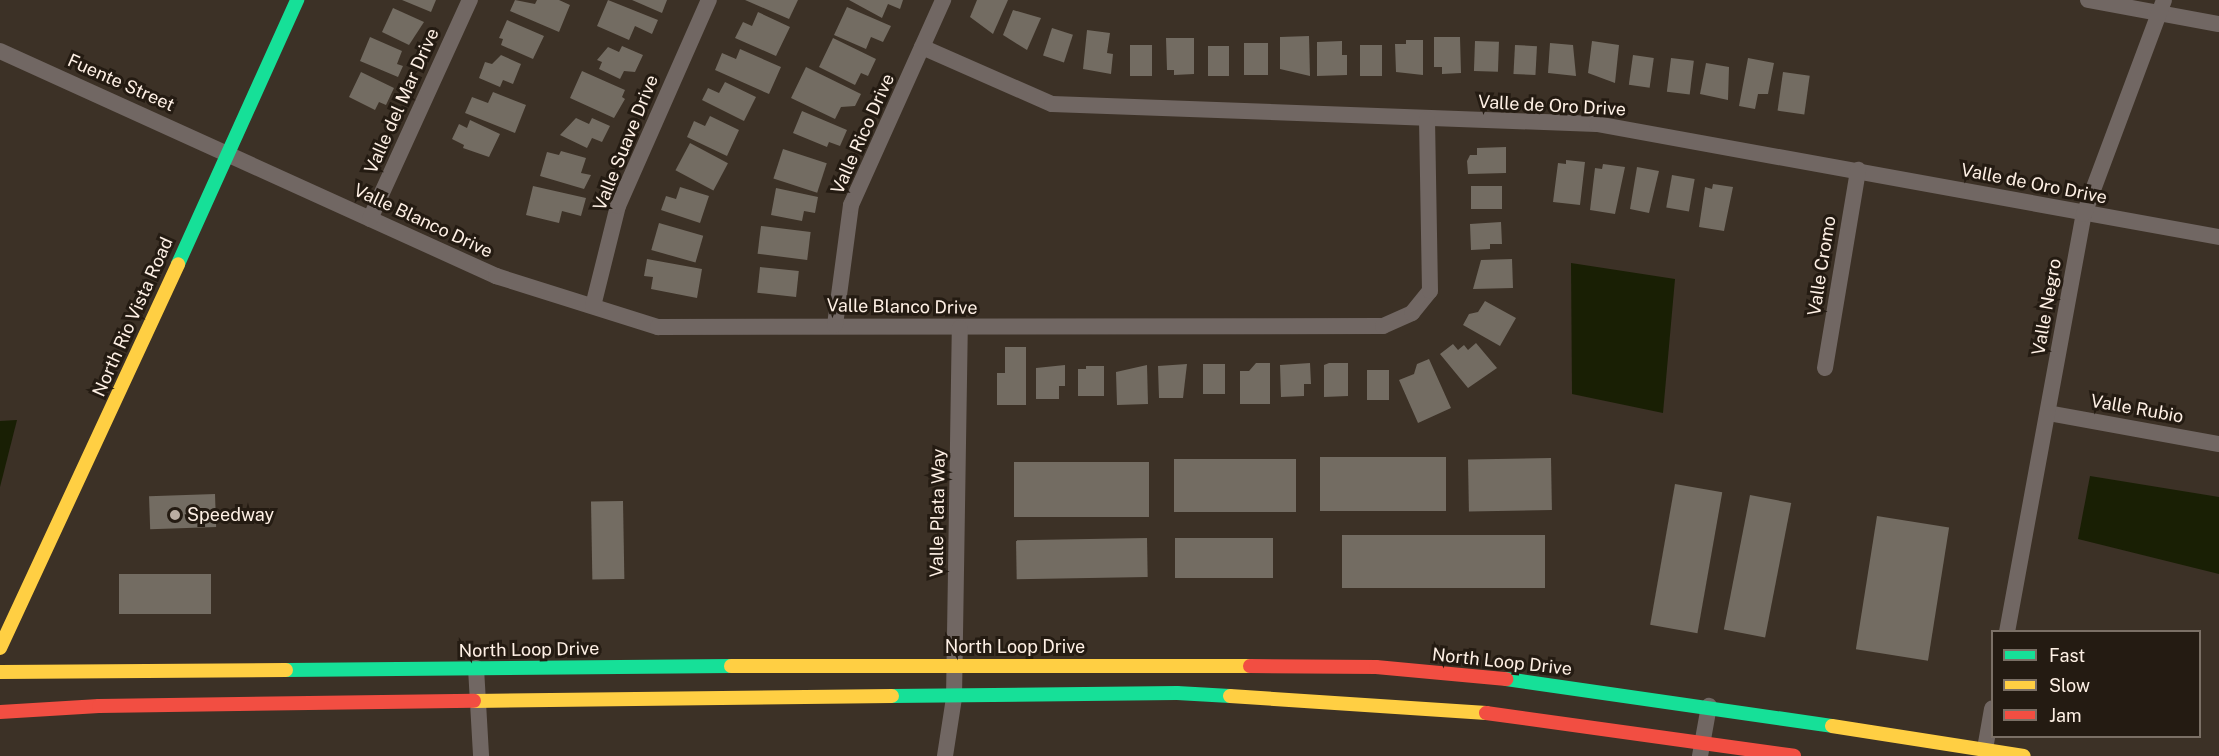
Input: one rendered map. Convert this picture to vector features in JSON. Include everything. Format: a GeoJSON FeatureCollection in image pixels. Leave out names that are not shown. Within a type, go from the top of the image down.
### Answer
{"type":"FeatureCollection","features":[{"type":"Feature","properties":{"kind":"main road","name":"North Rio Vista Road"},"geometry":{"type":"LineString","coordinates":[[0,648],[91,457],[226,151],[297,0]]}},
{"type":"Feature","properties":{"kind":"main road","name":"North Loop Drive"},"geometry":{"type":"LineString","coordinates":[[0,672],[955,664],[1376,667],[1499,678],[1708,706],[2024,756]]}},
{"type":"Feature","properties":{"kind":"main road"},"geometry":{"type":"LineString","coordinates":[[0,712],[99,706],[480,704],[1177,693],[1504,714],[1702,749],[1794,756]]}},
{"type":"Feature","properties":{"kind":"street","name":"Valle del Mar Drive"},"geometry":{"type":"LineString","coordinates":[[370,219],[470,0]]}},
{"type":"Feature","properties":{"kind":"street","name":"Valle Suave Drive"},"geometry":{"type":"LineString","coordinates":[[593,306],[618,206],[709,0]]}},
{"type":"Feature","properties":{"kind":"street","name":"Valle Rico Drive"},"geometry":{"type":"LineString","coordinates":[[835,325],[851,205],[943,0]]}},
{"type":"Feature","properties":{"kind":"street"},"geometry":{"type":"LineString","coordinates":[[2088,0],[2161,6],[2219,24]]}},
{"type":"Feature","properties":{"kind":"street","name":"Valle Negro"},"geometry":{"type":"LineString","coordinates":[[2007,630],[2084,214],[2161,6]]}},
{"type":"Feature","properties":{"kind":"street","name":"Valle de Oro Drive"},"geometry":{"type":"LineString","coordinates":[[922,47],[1052,104],[1597,124],[2219,237]]}},
{"type":"Feature","properties":{"kind":"street","name":"Fuente Street"},"geometry":{"type":"LineString","coordinates":[[0,51],[226,151]]}},
{"type":"Feature","properties":{"kind":"street","name":"Valle Blanco Drive"},"geometry":{"type":"LineString","coordinates":[[226,151],[496,276],[658,327],[733,330],[835,325],[960,328],[1383,326],[1412,313],[1430,291],[1427,119]]}},
{"type":"Feature","properties":{"kind":"street","name":"Valle Cromo"},"geometry":{"type":"LineString","coordinates":[[1825,368],[1858,170]]}},
{"type":"Feature","properties":{"kind":"street","name":"Valle Plata Way"},"geometry":{"type":"LineString","coordinates":[[945,756],[954,698],[960,328]]}},
{"type":"Feature","properties":{"kind":"street","name":"Valle Rubio"},"geometry":{"type":"LineString","coordinates":[[2048,413],[2219,444]]}},
{"type":"Feature","properties":{"kind":"street"},"geometry":{"type":"LineString","coordinates":[[476,668],[480,704],[480,756]]}},
{"type":"Feature","properties":{"kind":"street"},"geometry":{"type":"LineString","coordinates":[[1702,749],[1708,706]]}},
{"type":"Feature","properties":{"kind":"street"},"geometry":{"type":"LineString","coordinates":[[1985,749],[1991,715]]}},
{"type":"Feature","properties":{"kind":"shaded area"},"geometry":{"type":"Polygon","coordinates":[[[1571,263],[1675,279],[1663,413],[1572,394],[1571,263]]]}},
{"type":"Feature","properties":{"kind":"shaded area"},"geometry":{"type":"Polygon","coordinates":[[[17,420],[0,487],[0,421],[17,420]]]}},
{"type":"Feature","properties":{"kind":"shaded area"},"geometry":{"type":"Polygon","coordinates":[[[2090,476],[2219,497],[2219,574],[2078,539],[2090,476]]]}},
{"type":"Feature","properties":{"kind":"building"},"geometry":{"type":"Polygon","coordinates":[[[402,0],[436,0],[431,12],[402,0]]]}},
{"type":"Feature","properties":{"kind":"building"},"geometry":{"type":"Polygon","coordinates":[[[515,0],[535,4],[537,0],[559,0],[570,5],[559,32],[510,11],[515,0]]]}},
{"type":"Feature","properties":{"kind":"building"},"geometry":{"type":"Polygon","coordinates":[[[608,0],[658,20],[652,34],[635,26],[629,40],[597,26],[608,0]]]}},
{"type":"Feature","properties":{"kind":"building"},"geometry":{"type":"Polygon","coordinates":[[[632,0],[667,0],[662,13],[632,0]]]}},
{"type":"Feature","properties":{"kind":"building"},"geometry":{"type":"Polygon","coordinates":[[[745,0],[798,0],[789,19],[745,0]]]}},
{"type":"Feature","properties":{"kind":"building"},"geometry":{"type":"Polygon","coordinates":[[[849,0],[903,0],[900,9],[888,4],[882,18],[849,0]]]}},
{"type":"Feature","properties":{"kind":"building"},"geometry":{"type":"Polygon","coordinates":[[[977,0],[1008,0],[993,34],[970,17],[977,0]]]}},
{"type":"Feature","properties":{"kind":"building"},"geometry":{"type":"Polygon","coordinates":[[[847,7],[891,26],[883,42],[871,37],[866,49],[834,35],[847,7]]]}},
{"type":"Feature","properties":{"kind":"building"},"geometry":{"type":"Polygon","coordinates":[[[393,8],[424,22],[409,45],[382,32],[393,8]]]}},
{"type":"Feature","properties":{"kind":"building"},"geometry":{"type":"Polygon","coordinates":[[[1013,10],[1041,18],[1027,50],[1003,35],[1013,10]]]}},
{"type":"Feature","properties":{"kind":"building"},"geometry":{"type":"Polygon","coordinates":[[[758,12],[790,27],[776,56],[735,38],[743,22],[752,26],[758,12]]]}},
{"type":"Feature","properties":{"kind":"building"},"geometry":{"type":"Polygon","coordinates":[[[507,20],[544,36],[533,59],[501,45],[503,39],[499,38],[507,20]]]}},
{"type":"Feature","properties":{"kind":"building"},"geometry":{"type":"Polygon","coordinates":[[[1052,28],[1073,35],[1064,62],[1043,56],[1052,28]]]}},
{"type":"Feature","properties":{"kind":"building"},"geometry":{"type":"Polygon","coordinates":[[[1087,30],[1110,33],[1107,53],[1113,54],[1111,74],[1083,69],[1087,30]]]}},
{"type":"Feature","properties":{"kind":"building"},"geometry":{"type":"Polygon","coordinates":[[[1309,36],[1310,76],[1280,69],[1280,37],[1309,36]]]}},
{"type":"Feature","properties":{"kind":"building"},"geometry":{"type":"Polygon","coordinates":[[[370,37],[402,51],[397,64],[403,66],[398,77],[360,61],[370,37]]]}},
{"type":"Feature","properties":{"kind":"building"},"geometry":{"type":"Polygon","coordinates":[[[1434,37],[1460,37],[1461,73],[1442,74],[1442,67],[1434,67],[1434,37]]]}},
{"type":"Feature","properties":{"kind":"building"},"geometry":{"type":"Polygon","coordinates":[[[833,38],[876,59],[868,76],[861,73],[855,85],[819,67],[833,38]]]}},
{"type":"Feature","properties":{"kind":"building"},"geometry":{"type":"Polygon","coordinates":[[[1166,38],[1194,38],[1194,74],[1174,75],[1174,70],[1167,70],[1166,38]]]}},
{"type":"Feature","properties":{"kind":"building"},"geometry":{"type":"Polygon","coordinates":[[[1406,40],[1423,40],[1423,75],[1396,72],[1395,44],[1406,44],[1406,40]]]}},
{"type":"Feature","properties":{"kind":"building"},"geometry":{"type":"Polygon","coordinates":[[[1342,41],[1342,55],[1347,55],[1347,75],[1317,76],[1317,42],[1342,41]]]}},
{"type":"Feature","properties":{"kind":"building"},"geometry":{"type":"Polygon","coordinates":[[[1475,41],[1499,42],[1498,72],[1474,71],[1475,41]]]}},
{"type":"Feature","properties":{"kind":"building"},"geometry":{"type":"Polygon","coordinates":[[[1592,41],[1619,45],[1615,83],[1588,73],[1592,41]]]}},
{"type":"Feature","properties":{"kind":"building"},"geometry":{"type":"Polygon","coordinates":[[[1244,43],[1268,43],[1268,75],[1244,75],[1244,43]]]}},
{"type":"Feature","properties":{"kind":"building"},"geometry":{"type":"Polygon","coordinates":[[[1550,43],[1573,45],[1576,76],[1548,73],[1550,43]]]}},
{"type":"Feature","properties":{"kind":"building"},"geometry":{"type":"Polygon","coordinates":[[[1130,45],[1152,45],[1152,76],[1130,76],[1130,45]]]}},
{"type":"Feature","properties":{"kind":"building"},"geometry":{"type":"Polygon","coordinates":[[[1360,45],[1382,45],[1382,76],[1360,76],[1360,45]]]}},
{"type":"Feature","properties":{"kind":"building"},"geometry":{"type":"Polygon","coordinates":[[[1515,45],[1537,46],[1535,75],[1513,74],[1515,45]]]}},
{"type":"Feature","properties":{"kind":"building"},"geometry":{"type":"Polygon","coordinates":[[[622,46],[643,55],[635,72],[624,71],[620,79],[599,69],[602,62],[597,60],[608,47],[619,52],[622,46]]]}},
{"type":"Feature","properties":{"kind":"building"},"geometry":{"type":"Polygon","coordinates":[[[1208,46],[1229,46],[1229,76],[1208,76],[1208,46]]]}},
{"type":"Feature","properties":{"kind":"building"},"geometry":{"type":"Polygon","coordinates":[[[740,49],[781,67],[769,94],[715,70],[722,53],[736,59],[740,49]]]}},
{"type":"Feature","properties":{"kind":"building"},"geometry":{"type":"Polygon","coordinates":[[[501,55],[521,64],[513,84],[503,80],[500,87],[479,78],[485,62],[492,64],[501,55]]]}},
{"type":"Feature","properties":{"kind":"building"},"geometry":{"type":"Polygon","coordinates":[[[1633,55],[1654,58],[1650,88],[1629,85],[1633,55]]]}},
{"type":"Feature","properties":{"kind":"building"},"geometry":{"type":"Polygon","coordinates":[[[1671,58],[1694,61],[1690,95],[1667,92],[1671,58]]]}},
{"type":"Feature","properties":{"kind":"building"},"geometry":{"type":"Polygon","coordinates":[[[1748,58],[1774,63],[1768,94],[1758,94],[1755,109],[1739,106],[1748,58]]]}},
{"type":"Feature","properties":{"kind":"building"},"geometry":{"type":"Polygon","coordinates":[[[1706,63],[1729,67],[1728,100],[1700,94],[1706,63]]]}},
{"type":"Feature","properties":{"kind":"building"},"geometry":{"type":"Polygon","coordinates":[[[806,67],[861,94],[855,106],[841,107],[835,119],[791,98],[806,67]]]}},
{"type":"Feature","properties":{"kind":"building"},"geometry":{"type":"Polygon","coordinates":[[[582,71],[625,90],[622,97],[625,99],[614,118],[570,98],[582,71]]]}},
{"type":"Feature","properties":{"kind":"building"},"geometry":{"type":"Polygon","coordinates":[[[361,72],[394,88],[386,105],[379,102],[375,110],[349,97],[361,72]]]}},
{"type":"Feature","properties":{"kind":"building"},"geometry":{"type":"Polygon","coordinates":[[[1783,72],[1810,76],[1804,114],[1778,111],[1783,72]]]}},
{"type":"Feature","properties":{"kind":"building"},"geometry":{"type":"Polygon","coordinates":[[[725,82],[756,97],[744,121],[702,100],[708,88],[719,93],[725,82]]]}},
{"type":"Feature","properties":{"kind":"building"},"geometry":{"type":"Polygon","coordinates":[[[493,92],[526,105],[515,133],[465,113],[472,97],[488,103],[493,92]]]}},
{"type":"Feature","properties":{"kind":"building"},"geometry":{"type":"Polygon","coordinates":[[[802,111],[847,130],[840,146],[829,142],[827,147],[793,133],[802,111]]]}},
{"type":"Feature","properties":{"kind":"building"},"geometry":{"type":"Polygon","coordinates":[[[710,116],[739,130],[727,156],[687,137],[694,121],[705,126],[710,116]]]}},
{"type":"Feature","properties":{"kind":"building"},"geometry":{"type":"Polygon","coordinates":[[[576,118],[589,124],[592,118],[610,126],[602,142],[592,138],[587,148],[560,135],[576,118]]]}},
{"type":"Feature","properties":{"kind":"building"},"geometry":{"type":"Polygon","coordinates":[[[470,120],[500,134],[489,157],[463,148],[464,145],[452,139],[459,124],[467,128],[470,120]]]}},
{"type":"Feature","properties":{"kind":"building"},"geometry":{"type":"Polygon","coordinates":[[[690,143],[728,163],[713,191],[675,170],[690,143]]]}},
{"type":"Feature","properties":{"kind":"building"},"geometry":{"type":"Polygon","coordinates":[[[1506,147],[1506,173],[1468,174],[1467,161],[1470,155],[1477,155],[1477,148],[1506,147]]]}},
{"type":"Feature","properties":{"kind":"building"},"geometry":{"type":"Polygon","coordinates":[[[783,149],[827,163],[817,193],[773,178],[783,149]]]}},
{"type":"Feature","properties":{"kind":"building"},"geometry":{"type":"Polygon","coordinates":[[[561,151],[586,158],[581,173],[591,175],[584,189],[540,176],[547,152],[559,155],[561,151]]]}},
{"type":"Feature","properties":{"kind":"building"},"geometry":{"type":"Polygon","coordinates":[[[1566,160],[1585,162],[1580,205],[1553,202],[1558,163],[1566,164],[1566,160]]]}},
{"type":"Feature","properties":{"kind":"building"},"geometry":{"type":"Polygon","coordinates":[[[1603,164],[1625,167],[1615,214],[1590,210],[1595,168],[1602,169],[1603,164]]]}},
{"type":"Feature","properties":{"kind":"building"},"geometry":{"type":"Polygon","coordinates":[[[1637,167],[1659,171],[1649,213],[1630,209],[1637,167]]]}},
{"type":"Feature","properties":{"kind":"building"},"geometry":{"type":"Polygon","coordinates":[[[1672,175],[1695,179],[1689,211],[1666,207],[1672,175]]]}},
{"type":"Feature","properties":{"kind":"building"},"geometry":{"type":"Polygon","coordinates":[[[1713,184],[1733,187],[1724,231],[1699,227],[1705,187],[1712,189],[1713,184]]]}},
{"type":"Feature","properties":{"kind":"building"},"geometry":{"type":"Polygon","coordinates":[[[533,186],[586,198],[581,216],[562,211],[559,223],[526,215],[533,186]]]}},
{"type":"Feature","properties":{"kind":"building"},"geometry":{"type":"Polygon","coordinates":[[[1471,186],[1502,186],[1502,209],[1471,209],[1471,186]]]}},
{"type":"Feature","properties":{"kind":"building"},"geometry":{"type":"Polygon","coordinates":[[[680,187],[709,196],[700,223],[661,210],[666,196],[676,199],[680,187]]]}},
{"type":"Feature","properties":{"kind":"building"},"geometry":{"type":"Polygon","coordinates":[[[776,188],[818,197],[815,213],[804,211],[802,221],[771,215],[776,188]]]}},
{"type":"Feature","properties":{"kind":"building"},"geometry":{"type":"Polygon","coordinates":[[[1501,222],[1502,244],[1490,244],[1490,249],[1471,250],[1470,224],[1501,222]]]}},
{"type":"Feature","properties":{"kind":"building"},"geometry":{"type":"Polygon","coordinates":[[[659,223],[703,236],[696,263],[651,250],[659,223]]]}},
{"type":"Feature","properties":{"kind":"building"},"geometry":{"type":"Polygon","coordinates":[[[761,226],[811,232],[807,260],[758,254],[761,226]]]}},
{"type":"Feature","properties":{"kind":"building"},"geometry":{"type":"Polygon","coordinates":[[[647,259],[702,269],[697,298],[651,289],[653,277],[644,276],[647,259]]]}},
{"type":"Feature","properties":{"kind":"building"},"geometry":{"type":"Polygon","coordinates":[[[1512,259],[1513,288],[1473,289],[1481,260],[1512,259]]]}},
{"type":"Feature","properties":{"kind":"building"},"geometry":{"type":"Polygon","coordinates":[[[760,267],[799,271],[796,297],[757,293],[760,267]]]}},
{"type":"Feature","properties":{"kind":"building"},"geometry":{"type":"Polygon","coordinates":[[[1485,301],[1516,318],[1500,346],[1463,325],[1469,314],[1478,312],[1485,301]]]}},
{"type":"Feature","properties":{"kind":"building"},"geometry":{"type":"Polygon","coordinates":[[[1476,343],[1497,368],[1468,388],[1440,354],[1453,344],[1458,350],[1464,345],[1468,350],[1476,343]]]}},
{"type":"Feature","properties":{"kind":"building"},"geometry":{"type":"Polygon","coordinates":[[[1005,347],[1026,347],[1026,405],[997,405],[997,373],[1005,373],[1005,347]]]}},
{"type":"Feature","properties":{"kind":"building"},"geometry":{"type":"Polygon","coordinates":[[[1429,359],[1451,408],[1418,423],[1399,380],[1414,374],[1417,364],[1429,359]]]}},
{"type":"Feature","properties":{"kind":"building"},"geometry":{"type":"Polygon","coordinates":[[[1256,363],[1270,363],[1270,404],[1240,404],[1240,371],[1249,371],[1256,363]]]}},
{"type":"Feature","properties":{"kind":"building"},"geometry":{"type":"Polygon","coordinates":[[[1310,363],[1311,384],[1304,384],[1304,396],[1281,397],[1280,365],[1310,363]]]}},
{"type":"Feature","properties":{"kind":"building"},"geometry":{"type":"Polygon","coordinates":[[[1348,363],[1348,396],[1324,397],[1324,365],[1348,363]]]}},
{"type":"Feature","properties":{"kind":"building"},"geometry":{"type":"Polygon","coordinates":[[[1187,364],[1183,398],[1159,398],[1158,366],[1187,364]]]}},
{"type":"Feature","properties":{"kind":"building"},"geometry":{"type":"Polygon","coordinates":[[[1203,364],[1225,364],[1225,394],[1203,394],[1203,364]]]}},
{"type":"Feature","properties":{"kind":"building"},"geometry":{"type":"Polygon","coordinates":[[[1065,365],[1065,386],[1059,386],[1059,399],[1036,399],[1036,368],[1065,365]]]}},
{"type":"Feature","properties":{"kind":"building"},"geometry":{"type":"Polygon","coordinates":[[[1147,365],[1148,404],[1117,405],[1116,372],[1147,365]]]}},
{"type":"Feature","properties":{"kind":"building"},"geometry":{"type":"Polygon","coordinates":[[[1086,366],[1104,366],[1104,396],[1078,396],[1078,369],[1086,369],[1086,366]]]}},
{"type":"Feature","properties":{"kind":"building"},"geometry":{"type":"Polygon","coordinates":[[[1367,370],[1389,370],[1389,400],[1367,400],[1367,370]]]}},
{"type":"Feature","properties":{"kind":"building"},"geometry":{"type":"Polygon","coordinates":[[[1320,457],[1446,457],[1446,511],[1320,511],[1320,457]]]}},
{"type":"Feature","properties":{"kind":"building"},"geometry":{"type":"Polygon","coordinates":[[[1551,458],[1552,510],[1469,511],[1468,459],[1551,458]]]}},
{"type":"Feature","properties":{"kind":"building"},"geometry":{"type":"Polygon","coordinates":[[[1174,459],[1296,459],[1296,512],[1174,512],[1174,459]]]}},
{"type":"Feature","properties":{"kind":"building"},"geometry":{"type":"Polygon","coordinates":[[[1014,462],[1149,462],[1149,517],[1014,517],[1014,462]]]}},
{"type":"Feature","properties":{"kind":"building"},"geometry":{"type":"Polygon","coordinates":[[[1675,484],[1722,492],[1697,633],[1650,625],[1675,484]]]}},
{"type":"Feature","properties":{"kind":"building"},"geometry":{"type":"Polygon","coordinates":[[[215,494],[216,527],[150,529],[149,496],[215,494]]]}},
{"type":"Feature","properties":{"kind":"building"},"geometry":{"type":"Polygon","coordinates":[[[1750,495],[1791,503],[1765,637],[1724,629],[1750,495]]]}},
{"type":"Feature","properties":{"kind":"building"},"geometry":{"type":"Polygon","coordinates":[[[623,501],[624,579],[592,580],[591,502],[623,501]]]}},
{"type":"Feature","properties":{"kind":"building"},"geometry":{"type":"Polygon","coordinates":[[[1877,516],[1949,527],[1928,661],[1856,649],[1877,516]]]}},
{"type":"Feature","properties":{"kind":"building"},"geometry":{"type":"Polygon","coordinates":[[[1342,535],[1545,535],[1545,588],[1342,588],[1342,535]]]}},
{"type":"Feature","properties":{"kind":"building"},"geometry":{"type":"Polygon","coordinates":[[[1147,538],[1148,577],[1017,579],[1016,540],[1147,538]]]}},
{"type":"Feature","properties":{"kind":"building"},"geometry":{"type":"Polygon","coordinates":[[[1175,538],[1273,538],[1273,578],[1175,578],[1175,538]]]}},
{"type":"Feature","properties":{"kind":"building"},"geometry":{"type":"Polygon","coordinates":[[[119,574],[211,574],[211,614],[119,614],[119,574]]]}},
{"type":"Feature","properties":{"kind":"traffic: fast"},"geometry":{"type":"LineString","coordinates":[[178,264],[297,0]]}},
{"type":"Feature","properties":{"kind":"traffic: fast"},"geometry":{"type":"LineString","coordinates":[[286,670],[731,666]]}},
{"type":"Feature","properties":{"kind":"traffic: fast"},"geometry":{"type":"LineString","coordinates":[[1506,679],[1832,726]]}},
{"type":"Feature","properties":{"kind":"traffic: fast"},"geometry":{"type":"LineString","coordinates":[[892,696],[1177,693],[1230,696]]}},
{"type":"Feature","properties":{"kind":"traffic: slow"},"geometry":{"type":"LineString","coordinates":[[0,648],[178,264]]}},
{"type":"Feature","properties":{"kind":"traffic: slow"},"geometry":{"type":"LineString","coordinates":[[731,666],[1250,666]]}},
{"type":"Feature","properties":{"kind":"traffic: slow"},"geometry":{"type":"LineString","coordinates":[[0,672],[286,670]]}},
{"type":"Feature","properties":{"kind":"traffic: slow"},"geometry":{"type":"LineString","coordinates":[[474,701],[892,696]]}},
{"type":"Feature","properties":{"kind":"traffic: slow"},"geometry":{"type":"LineString","coordinates":[[1230,696],[1486,713]]}},
{"type":"Feature","properties":{"kind":"traffic: slow"},"geometry":{"type":"LineString","coordinates":[[1832,726],[2024,756]]}},
{"type":"Feature","properties":{"kind":"traffic: jam"},"geometry":{"type":"LineString","coordinates":[[1250,666],[1376,667],[1506,679]]}},
{"type":"Feature","properties":{"kind":"traffic: jam"},"geometry":{"type":"LineString","coordinates":[[0,712],[99,706],[474,701]]}},
{"type":"Feature","properties":{"kind":"traffic: jam"},"geometry":{"type":"LineString","coordinates":[[1486,713],[1794,756]]}},
{"type":"Feature","properties":{"kind":"place","name":"Speedway"},"geometry":{"type":"Point","coordinates":[175,515]}}]}
